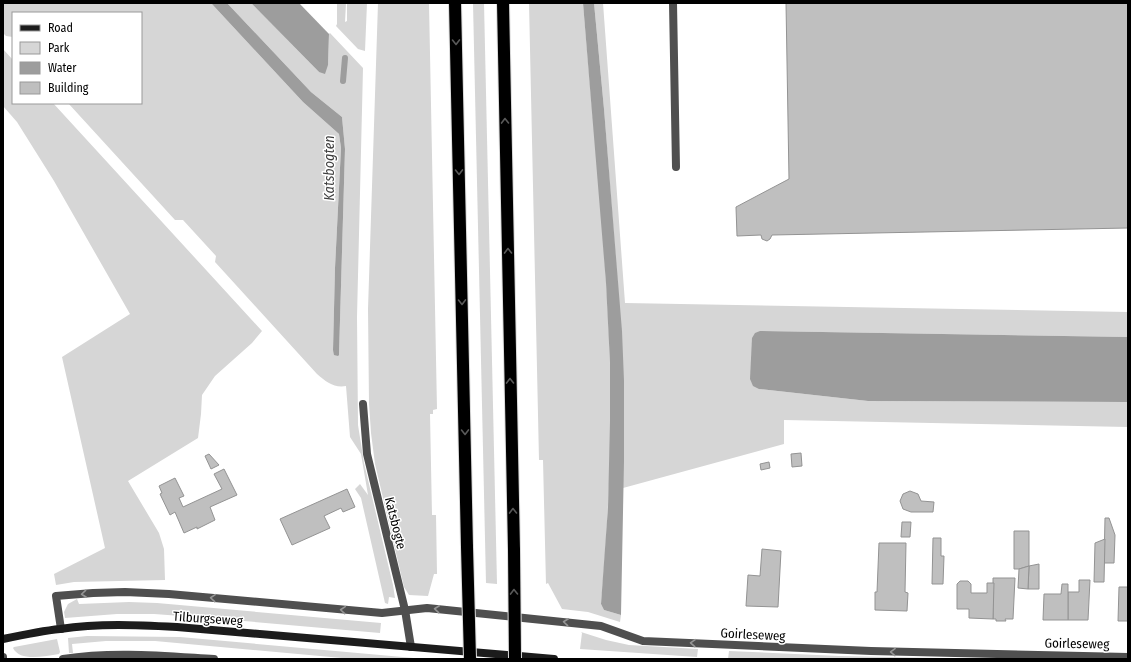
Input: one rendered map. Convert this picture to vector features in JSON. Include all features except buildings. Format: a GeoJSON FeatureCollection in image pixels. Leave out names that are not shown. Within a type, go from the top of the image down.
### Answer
{"type":"FeatureCollection","features":[{"type":"Feature","properties":{"kind":"highway"},"geometry":{"type":"LineString","coordinates":[[455,3],[470,659]]}},
{"type":"Feature","properties":{"kind":"highway"},"geometry":{"type":"LineString","coordinates":[[503,3],[515,659]]}},
{"type":"Feature","properties":{"kind":"street"},"geometry":{"type":"LineString","coordinates":[[673,3],[676,167]]}},
{"type":"Feature","properties":{"kind":"street","name":"Katsbogte"},"geometry":{"type":"LineString","coordinates":[[363,404],[370,469],[405,610],[411,647]]}},
{"type":"Feature","properties":{"kind":"street","name":"Tilburgseweg"},"geometry":{"type":"LineString","coordinates":[[61,628],[56,596],[93,593],[125,592],[169,594],[382,613]]}},
{"type":"Feature","properties":{"kind":"street","name":"Goirleseweg"},"geometry":{"type":"LineString","coordinates":[[382,613],[427,608],[601,626],[643,641],[871,651],[1128,657]]}},
{"type":"Feature","properties":{"kind":"street","name":"Tilburgseweg"},"geometry":{"type":"LineString","coordinates":[[3,639],[61,628],[101,625],[169,627],[411,647]]}},
{"type":"Feature","properties":{"kind":"street"},"geometry":{"type":"LineString","coordinates":[[411,647],[554,659]]}},
{"type":"Feature","properties":{"kind":"street"},"geometry":{"type":"LineString","coordinates":[[63,659],[88,656],[138,655],[214,659]]}},
{"type":"Feature","properties":{"kind":"green space"},"geometry":{"type":"Polygon","coordinates":[[[3,3],[211,3],[303,102],[339,134],[341,148],[335,268],[333,350],[339,355],[345,149],[342,117],[311,92],[227,3],[251,3],[319,72],[328,65],[330,33],[363,68],[357,317],[358,425],[364,463],[393,585],[395,598],[389,597],[388,604],[385,603],[361,498],[355,489],[360,484],[368,495],[361,454],[350,437],[346,386],[330,384],[317,374],[215,262],[216,256],[183,220],[175,220],[69,104],[142,104],[142,12],[12,12],[12,37],[6,36],[3,33],[3,3]]]}},
{"type":"Feature","properties":{"kind":"green space"},"geometry":{"type":"Polygon","coordinates":[[[337,3],[346,3],[345,22],[347,21],[347,3],[367,3],[365,51],[358,49],[336,26],[337,3]]]}},
{"type":"Feature","properties":{"kind":"green space"},"geometry":{"type":"Polygon","coordinates":[[[378,3],[429,3],[437,409],[433,410],[433,414],[430,414],[432,515],[436,515],[437,574],[434,574],[428,596],[409,595],[404,587],[375,464],[371,433],[369,404],[368,309],[378,3]]]}},
{"type":"Feature","properties":{"kind":"green space"},"geometry":{"type":"Polygon","coordinates":[[[473,3],[484,3],[497,584],[486,583],[473,3]]]}},
{"type":"Feature","properties":{"kind":"green space"},"geometry":{"type":"Polygon","coordinates":[[[529,3],[583,3],[598,169],[609,335],[611,402],[610,470],[601,604],[604,610],[621,615],[620,622],[588,612],[562,609],[548,583],[546,584],[543,460],[539,460],[529,3]]]}},
{"type":"Feature","properties":{"kind":"green space"},"geometry":{"type":"Polygon","coordinates":[[[594,3],[603,3],[625,303],[1128,312],[1128,337],[760,331],[759,389],[868,401],[1128,402],[1128,427],[784,420],[784,444],[623,488],[619,302],[594,3]]]}},
{"type":"Feature","properties":{"kind":"green space"},"geometry":{"type":"Polygon","coordinates":[[[3,49],[12,59],[12,104],[54,104],[262,331],[252,343],[215,376],[202,395],[198,438],[128,481],[159,533],[164,549],[165,580],[74,582],[56,585],[54,574],[105,548],[62,357],[130,314],[54,181],[17,122],[3,106],[3,49]]]}},
{"type":"Feature","properties":{"kind":"green space"},"geometry":{"type":"Polygon","coordinates":[[[77,599],[79,604],[129,602],[157,603],[381,623],[380,633],[154,614],[117,614],[65,618],[64,612],[68,604],[77,599]]]}},
{"type":"Feature","properties":{"kind":"green space"},"geometry":{"type":"Polygon","coordinates":[[[581,632],[629,645],[698,649],[697,657],[580,649],[581,632]]]}},
{"type":"Feature","properties":{"kind":"green space"},"geometry":{"type":"Polygon","coordinates":[[[87,636],[180,637],[425,659],[353,659],[155,641],[106,641],[72,644],[73,653],[69,653],[68,638],[87,636]]]}},
{"type":"Feature","properties":{"kind":"green space"},"geometry":{"type":"Polygon","coordinates":[[[57,639],[60,652],[59,654],[40,657],[27,657],[16,652],[13,648],[14,647],[57,639]]]}},
{"type":"Feature","properties":{"kind":"green space"},"geometry":{"type":"Polygon","coordinates":[[[729,651],[839,656],[991,659],[728,659],[729,651]]]}},
{"type":"Feature","properties":{"kind":"water"},"geometry":{"type":"Polygon","coordinates":[[[211,3],[227,3],[311,92],[342,117],[345,149],[338,356],[334,355],[333,350],[335,268],[341,148],[339,134],[303,102],[211,3]]]}},
{"type":"Feature","properties":{"kind":"water"},"geometry":{"type":"Polygon","coordinates":[[[251,3],[299,3],[329,34],[328,65],[325,74],[319,72],[251,3]]]}},
{"type":"Feature","properties":{"kind":"water"},"geometry":{"type":"Polygon","coordinates":[[[583,3],[594,3],[622,331],[624,381],[624,461],[621,615],[604,610],[601,604],[608,507],[610,363],[606,283],[583,3]]]}},
{"type":"Feature","properties":{"kind":"water"},"geometry":{"type":"Polygon","coordinates":[[[760,331],[1128,337],[1128,402],[868,401],[759,389],[753,386],[750,379],[752,338],[755,333],[760,331]]]}},
{"type":"Feature","properties":{"kind":"waterway"},"geometry":{"type":"LineString","coordinates":[[343,81],[345,58]]}},
{"type":"Feature","properties":{"kind":"water label","name":"Katsbogten"},"geometry":{"type":"Point","coordinates":[329,168]}}]}
